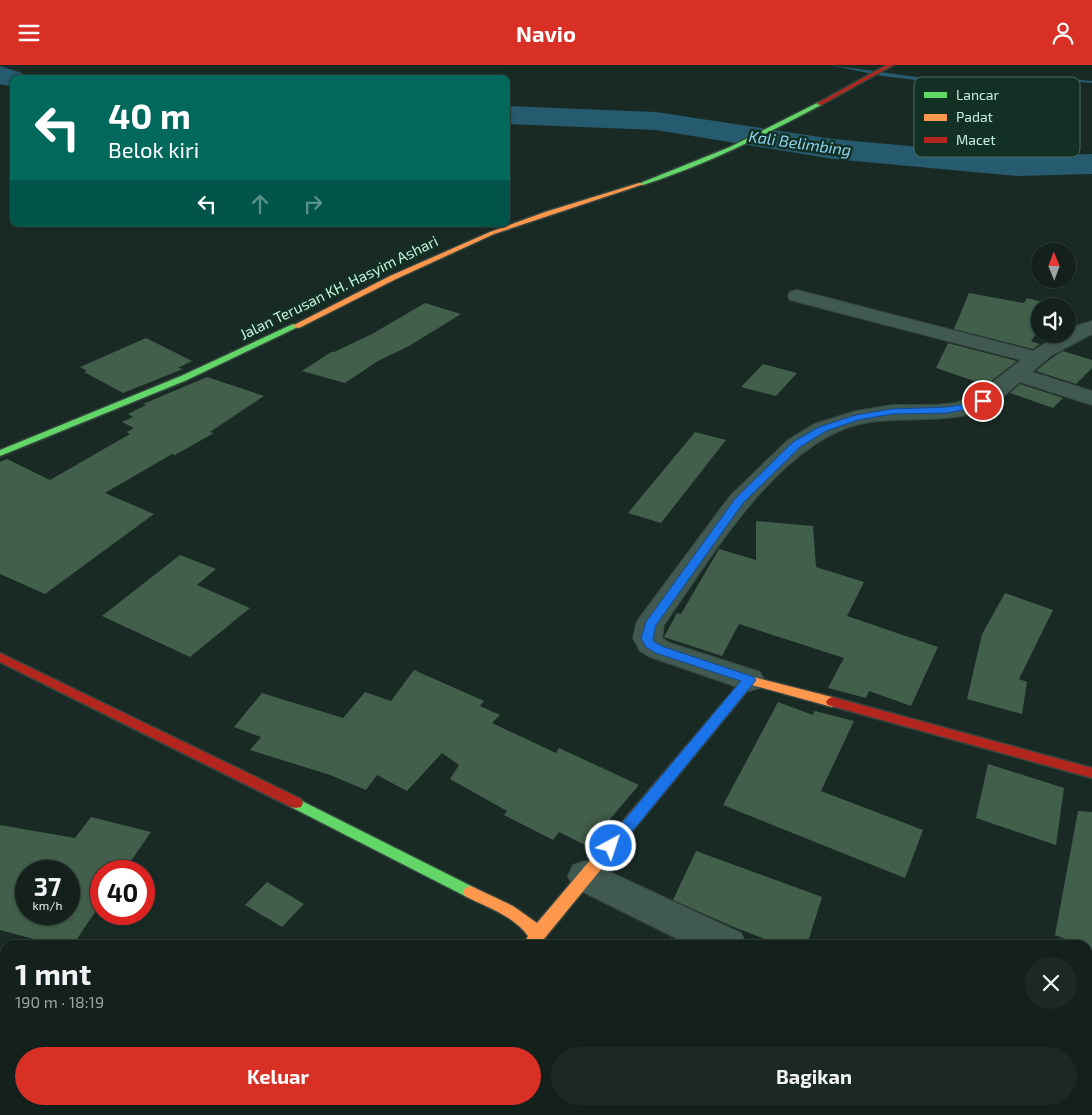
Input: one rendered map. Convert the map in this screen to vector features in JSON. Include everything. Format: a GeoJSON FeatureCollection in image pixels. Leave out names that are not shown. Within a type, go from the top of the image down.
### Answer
{"type":"FeatureCollection","features":[{"type":"Feature","properties":{"kind":"street","name":"Jalan Terusan KH. Hasyim Ashari"},"geometry":{"type":"LineString","coordinates":[[510,227],[567,206],[666,176],[754,139],[891,65]]}},
{"type":"Feature","properties":{"kind":"street","name":"Jalan Terusan KH. Hasyim Ashari"},"geometry":{"type":"LineString","coordinates":[[0,453],[184,378],[277,336],[376,284],[509,227]]}},
{"type":"Feature","properties":{"kind":"street"},"geometry":{"type":"LineString","coordinates":[[797,296],[1027,366],[1092,398]]}},
{"type":"Feature","properties":{"kind":"street"},"geometry":{"type":"LineString","coordinates":[[1092,327],[1063,339],[983,401],[970,406],[935,411],[892,412],[856,418],[822,429],[796,445],[739,501],[650,624],[647,638],[650,644],[660,650],[749,680],[1092,773]]}},
{"type":"Feature","properties":{"kind":"street"},"geometry":{"type":"LineString","coordinates":[[0,657],[90,703],[188,748],[522,919],[534,929],[533,940]]}},
{"type":"Feature","properties":{"kind":"street"},"geometry":{"type":"LineString","coordinates":[[534,940],[749,680]]}},
{"type":"Feature","properties":{"kind":"street"},"geometry":{"type":"LineString","coordinates":[[586,876],[718,940]]}},
{"type":"Feature","properties":{"kind":"building"},"geometry":{"type":"Polygon","coordinates":[[[969,293],[1024,303],[1027,298],[1031,299],[1031,343],[1040,344],[1033,349],[954,329],[969,293]]]}},
{"type":"Feature","properties":{"kind":"building"},"geometry":{"type":"Polygon","coordinates":[[[425,303],[461,314],[409,346],[378,361],[345,383],[302,371],[331,352],[372,334],[425,303]]]}},
{"type":"Feature","properties":{"kind":"building"},"geometry":{"type":"Polygon","coordinates":[[[146,338],[192,361],[178,368],[183,369],[123,393],[84,372],[87,371],[80,367],[146,338]]]}},
{"type":"Feature","properties":{"kind":"building"},"geometry":{"type":"Polygon","coordinates":[[[948,343],[1017,361],[986,385],[936,368],[948,343]]]}},
{"type":"Feature","properties":{"kind":"building"},"geometry":{"type":"Polygon","coordinates":[[[1063,351],[1092,360],[1092,368],[1076,384],[1036,371],[1063,351]]]}},
{"type":"Feature","properties":{"kind":"building"},"geometry":{"type":"Polygon","coordinates":[[[763,364],[797,373],[776,396],[741,387],[763,364]]]}},
{"type":"Feature","properties":{"kind":"building"},"geometry":{"type":"Polygon","coordinates":[[[207,377],[264,396],[210,432],[214,433],[175,455],[172,454],[105,493],[154,514],[45,594],[0,574],[0,462],[7,459],[50,480],[130,434],[127,432],[134,428],[122,422],[133,417],[128,414],[146,405],[143,404],[207,377]]]}},
{"type":"Feature","properties":{"kind":"building"},"geometry":{"type":"Polygon","coordinates":[[[1020,384],[1063,398],[1053,408],[1010,393],[1020,384]]]}},
{"type":"Feature","properties":{"kind":"building"},"geometry":{"type":"Polygon","coordinates":[[[695,432],[726,440],[661,523],[628,513],[695,432]]]}},
{"type":"Feature","properties":{"kind":"building"},"geometry":{"type":"Polygon","coordinates":[[[756,521],[813,526],[816,567],[864,582],[847,616],[938,647],[911,706],[869,691],[866,698],[828,688],[844,658],[739,624],[722,656],[664,637],[677,613],[681,614],[719,549],[756,560],[756,521]]]}},
{"type":"Feature","properties":{"kind":"building"},"geometry":{"type":"Polygon","coordinates":[[[180,555],[216,569],[197,585],[250,608],[190,657],[102,616],[180,555]]]}},
{"type":"Feature","properties":{"kind":"building"},"geometry":{"type":"Polygon","coordinates":[[[1005,593],[1053,610],[1019,679],[1027,682],[1022,714],[967,699],[982,634],[1005,593]]]}},
{"type":"Feature","properties":{"kind":"building"},"geometry":{"type":"Polygon","coordinates":[[[414,670],[484,701],[480,706],[500,715],[492,723],[556,753],[559,748],[639,785],[587,846],[559,832],[553,840],[504,815],[507,811],[450,779],[459,765],[442,753],[407,791],[377,775],[366,790],[330,775],[250,750],[261,737],[234,727],[262,693],[343,718],[365,692],[391,701],[414,670]]]}},
{"type":"Feature","properties":{"kind":"building"},"geometry":{"type":"Polygon","coordinates":[[[778,702],[813,715],[815,711],[854,721],[821,791],[923,830],[905,878],[723,805],[778,702]]]}},
{"type":"Feature","properties":{"kind":"building"},"geometry":{"type":"Polygon","coordinates":[[[988,764],[1064,788],[1056,845],[976,818],[988,764]]]}},
{"type":"Feature","properties":{"kind":"building"},"geometry":{"type":"Polygon","coordinates":[[[1078,811],[1092,812],[1092,940],[1068,940],[1055,935],[1078,811]]]}},
{"type":"Feature","properties":{"kind":"building"},"geometry":{"type":"Polygon","coordinates":[[[91,817],[151,832],[132,860],[90,860],[90,920],[76,940],[37,940],[0,930],[0,825],[75,838],[91,817]]]}},
{"type":"Feature","properties":{"kind":"building"},"geometry":{"type":"Polygon","coordinates":[[[696,851],[822,897],[809,940],[767,940],[673,900],[696,851]]]}},
{"type":"Feature","properties":{"kind":"building"},"geometry":{"type":"Polygon","coordinates":[[[267,882],[304,904],[282,927],[245,905],[267,882]]]}},
{"type":"Feature","properties":{"kind":"waterway"},"geometry":{"type":"LineString","coordinates":[[832,65],[882,75],[914,79]]}},
{"type":"Feature","properties":{"kind":"waterway","name":"Kali Belimbing"},"geometry":{"type":"LineString","coordinates":[[0,74],[10,78]]}},
{"type":"Feature","properties":{"kind":"waterway"},"geometry":{"type":"LineString","coordinates":[[1080,80],[1092,82]]}},
{"type":"Feature","properties":{"kind":"waterway","name":"Kali Belimbing"},"geometry":{"type":"LineString","coordinates":[[510,115],[656,121],[833,149],[914,156]]}},
{"type":"Feature","properties":{"kind":"waterway","name":"Kali Belimbing"},"geometry":{"type":"LineString","coordinates":[[920,157],[1017,166],[1092,164]]}},
{"type":"Feature","properties":{"kind":"traffic: fast"},"geometry":{"type":"LineString","coordinates":[[641,184],[710,159],[819,104]]}},
{"type":"Feature","properties":{"kind":"traffic: fast"},"geometry":{"type":"LineString","coordinates":[[0,453],[184,378],[296,326]]}},
{"type":"Feature","properties":{"kind":"traffic: fast"},"geometry":{"type":"LineString","coordinates":[[296,803],[470,892]]}},
{"type":"Feature","properties":{"kind":"traffic: slow"},"geometry":{"type":"LineString","coordinates":[[510,226],[641,184]]}},
{"type":"Feature","properties":{"kind":"traffic: slow"},"geometry":{"type":"LineString","coordinates":[[296,326],[393,277],[508,227]]}},
{"type":"Feature","properties":{"kind":"traffic: slow"},"geometry":{"type":"LineString","coordinates":[[536,936],[749,680],[832,702]]}},
{"type":"Feature","properties":{"kind":"traffic: slow"},"geometry":{"type":"LineString","coordinates":[[470,892],[508,910],[526,922],[536,936],[534,940]]}},
{"type":"Feature","properties":{"kind":"traffic: jam"},"geometry":{"type":"LineString","coordinates":[[819,104],[891,65]]}},
{"type":"Feature","properties":{"kind":"traffic: jam"},"geometry":{"type":"LineString","coordinates":[[0,657],[296,803]]}},
{"type":"Feature","properties":{"kind":"traffic: jam"},"geometry":{"type":"LineString","coordinates":[[832,702],[1092,773]]}},
{"type":"Feature","properties":{"kind":"route"},"geometry":{"type":"LineString","coordinates":[[611,846],[749,680],[660,650],[650,644],[646,633],[650,624],[739,501],[796,445],[822,429],[856,418],[892,412],[947,410],[970,406],[983,401]]}}]}
